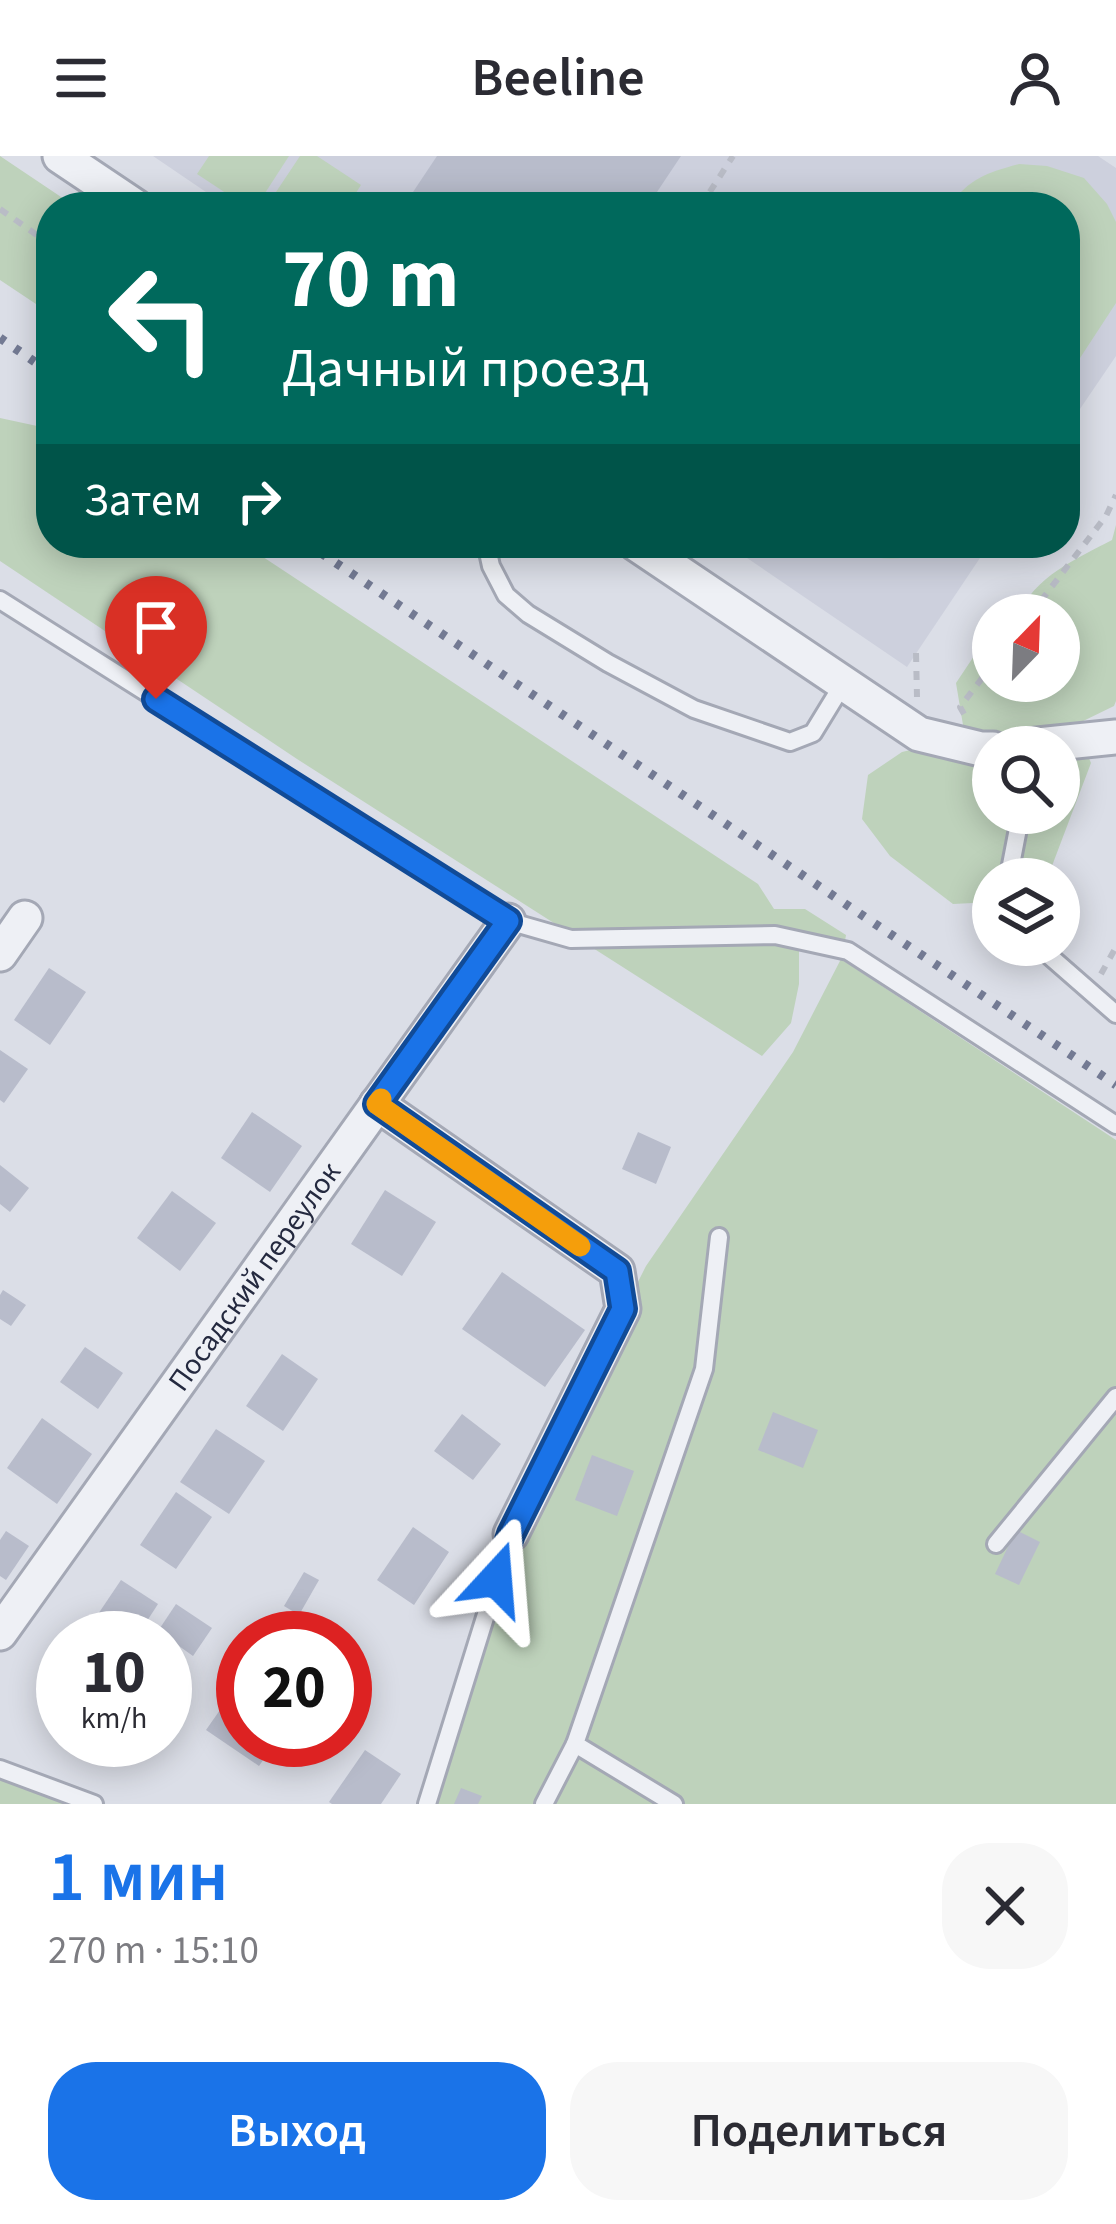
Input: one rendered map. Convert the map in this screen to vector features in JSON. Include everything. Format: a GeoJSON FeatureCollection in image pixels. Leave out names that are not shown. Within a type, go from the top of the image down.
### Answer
{"type":"FeatureCollection","features":[{"type":"Feature","properties":{"kind":"street"},"geometry":{"type":"LineString","coordinates":[[60,156],[114,192]]}},
{"type":"Feature","properties":{"kind":"street"},"geometry":{"type":"LineString","coordinates":[[657,558],[919,734],[972,748]]}},
{"type":"Feature","properties":{"kind":"street"},"geometry":{"type":"LineString","coordinates":[[1080,740],[1116,736]]}},
{"type":"Feature","properties":{"kind":"street"},"geometry":{"type":"LineString","coordinates":[[0,954],[25,919]]}},
{"type":"Feature","properties":{"kind":"street","name":"Посадский переулок"},"geometry":{"type":"LineString","coordinates":[[0,1633],[508,921]]}},
{"type":"Feature","properties":{"kind":"street"},"geometry":{"type":"LineString","coordinates":[[377,1104],[617,1271],[623,1309],[511,1534]]}},
{"type":"Feature","properties":{"kind":"lane"},"geometry":{"type":"LineString","coordinates":[[489,558],[506,596],[528,614],[694,709],[790,742],[813,734],[843,684]]}},
{"type":"Feature","properties":{"kind":"lane"},"geometry":{"type":"LineString","coordinates":[[0,600],[508,921],[571,939],[775,935],[848,951],[1116,1125]]}},
{"type":"Feature","properties":{"kind":"lane"},"geometry":{"type":"LineString","coordinates":[[1061,966],[1116,1014]]}},
{"type":"Feature","properties":{"kind":"lane"},"geometry":{"type":"LineString","coordinates":[[544,1804],[575,1744],[704,1370],[719,1237]]}},
{"type":"Feature","properties":{"kind":"lane"},"geometry":{"type":"LineString","coordinates":[[996,1544],[1116,1397]]}},
{"type":"Feature","properties":{"kind":"lane"},"geometry":{"type":"LineString","coordinates":[[427,1804],[511,1534]]}},
{"type":"Feature","properties":{"kind":"lane"},"geometry":{"type":"LineString","coordinates":[[575,1744],[674,1804]]}},
{"type":"Feature","properties":{"kind":"lane"},"geometry":{"type":"LineString","coordinates":[[0,1769],[94,1804]]}},
{"type":"Feature","properties":{"kind":"path"},"geometry":{"type":"LineString","coordinates":[[710,192],[733,156]]}},
{"type":"Feature","properties":{"kind":"path"},"geometry":{"type":"LineString","coordinates":[[0,209],[36,234]]}},
{"type":"Feature","properties":{"kind":"path"},"geometry":{"type":"LineString","coordinates":[[1080,550],[1116,495]]}},
{"type":"Feature","properties":{"kind":"path"},"geometry":{"type":"LineString","coordinates":[[1046,594],[1074,558]]}},
{"type":"Feature","properties":{"kind":"path"},"geometry":{"type":"LineString","coordinates":[[960,707],[972,691]]}},
{"type":"Feature","properties":{"kind":"shaded area"},"geometry":{"type":"Polygon","coordinates":[[[153,156],[1098,156],[1116,168],[1116,356],[1080,409],[1080,192],[206,192],[153,156]]]}},
{"type":"Feature","properties":{"kind":"shaded area"},"geometry":{"type":"Polygon","coordinates":[[[747,558],[980,558],[907,667],[747,558]]]}},
{"type":"Feature","properties":{"kind":"green space"},"geometry":{"type":"Polygon","coordinates":[[[0,156],[54,192],[36,192],[36,304],[0,280],[0,156]]]}},
{"type":"Feature","properties":{"kind":"green space"},"geometry":{"type":"Polygon","coordinates":[[[209,156],[289,156],[266,192],[224,192],[197,174],[209,156]]]}},
{"type":"Feature","properties":{"kind":"green space"},"geometry":{"type":"Polygon","coordinates":[[[300,156],[317,156],[361,185],[357,192],[276,192],[300,156]]]}},
{"type":"Feature","properties":{"kind":"green space"},"geometry":{"type":"Polygon","coordinates":[[[1019,164],[1047,166],[1084,178],[1116,222],[1116,303],[1080,358],[1080,192],[962,192],[997,170],[1019,164]]]}},
{"type":"Feature","properties":{"kind":"green space"},"geometry":{"type":"Polygon","coordinates":[[[0,418],[36,426],[36,558],[265,558],[758,884],[774,909],[805,909],[846,935],[844,947],[799,950],[799,984],[791,1023],[762,1056],[297,759],[0,561],[0,418]]]}},
{"type":"Feature","properties":{"kind":"green space"},"geometry":{"type":"Polygon","coordinates":[[[1116,525],[1116,701],[1075,726],[972,726],[972,834],[1064,834],[1055,858],[972,858],[972,903],[953,904],[890,856],[862,819],[868,775],[902,752],[965,737],[956,683],[972,659],[972,702],[1080,702],[1080,594],[1032,594],[1112,540],[1116,525]]]}},
{"type":"Feature","properties":{"kind":"green space"},"geometry":{"type":"Polygon","coordinates":[[[1080,737],[1091,763],[1080,792],[1080,737]]]}},
{"type":"Feature","properties":{"kind":"green space"},"geometry":{"type":"Polygon","coordinates":[[[841,959],[1116,1140],[1116,1804],[427,1804],[511,1534],[646,1266],[793,1052],[841,959]]]}},
{"type":"Feature","properties":{"kind":"green space"},"geometry":{"type":"Polygon","coordinates":[[[0,1769],[94,1804],[0,1804],[0,1769]]]}},
{"type":"Feature","properties":{"kind":"building"},"geometry":{"type":"Polygon","coordinates":[[[437,156],[681,156],[657,192],[413,192],[437,156]]]}},
{"type":"Feature","properties":{"kind":"building"},"geometry":{"type":"Polygon","coordinates":[[[49,968],[86,992],[50,1045],[14,1020],[49,968]]]}},
{"type":"Feature","properties":{"kind":"building"},"geometry":{"type":"Polygon","coordinates":[[[0,1050],[28,1069],[4,1103],[0,1100],[0,1050]]]}},
{"type":"Feature","properties":{"kind":"building"},"geometry":{"type":"Polygon","coordinates":[[[252,1112],[302,1146],[270,1192],[221,1158],[252,1112]]]}},
{"type":"Feature","properties":{"kind":"building"},"geometry":{"type":"Polygon","coordinates":[[[638,1132],[671,1147],[656,1184],[622,1169],[638,1132]]]}},
{"type":"Feature","properties":{"kind":"building"},"geometry":{"type":"Polygon","coordinates":[[[0,1165],[29,1188],[10,1212],[0,1204],[0,1165]]]}},
{"type":"Feature","properties":{"kind":"building"},"geometry":{"type":"Polygon","coordinates":[[[385,1190],[436,1222],[402,1276],[351,1244],[385,1190]]]}},
{"type":"Feature","properties":{"kind":"building"},"geometry":{"type":"Polygon","coordinates":[[[172,1191],[216,1223],[180,1271],[137,1238],[172,1191]]]}},
{"type":"Feature","properties":{"kind":"building"},"geometry":{"type":"Polygon","coordinates":[[[502,1272],[585,1330],[545,1387],[462,1329],[502,1272]]]}},
{"type":"Feature","properties":{"kind":"building"},"geometry":{"type":"Polygon","coordinates":[[[3,1290],[26,1305],[11,1326],[0,1319],[3,1290]]]}},
{"type":"Feature","properties":{"kind":"building"},"geometry":{"type":"Polygon","coordinates":[[[85,1347],[123,1373],[98,1409],[60,1382],[85,1347]]]}},
{"type":"Feature","properties":{"kind":"building"},"geometry":{"type":"Polygon","coordinates":[[[282,1354],[318,1379],[283,1431],[246,1406],[282,1354]]]}},
{"type":"Feature","properties":{"kind":"building"},"geometry":{"type":"Polygon","coordinates":[[[773,1412],[818,1430],[803,1468],[758,1450],[773,1412]]]}},
{"type":"Feature","properties":{"kind":"building"},"geometry":{"type":"Polygon","coordinates":[[[462,1414],[501,1444],[473,1480],[434,1451],[462,1414]]]}},
{"type":"Feature","properties":{"kind":"building"},"geometry":{"type":"Polygon","coordinates":[[[42,1418],[92,1454],[57,1504],[7,1468],[42,1418]]]}},
{"type":"Feature","properties":{"kind":"building"},"geometry":{"type":"Polygon","coordinates":[[[216,1429],[265,1461],[229,1514],[180,1482],[216,1429]]]}},
{"type":"Feature","properties":{"kind":"building"},"geometry":{"type":"Polygon","coordinates":[[[592,1455],[634,1471],[617,1516],[575,1500],[592,1455]]]}},
{"type":"Feature","properties":{"kind":"building"},"geometry":{"type":"Polygon","coordinates":[[[176,1492],[212,1517],[176,1569],[140,1545],[176,1492]]]}},
{"type":"Feature","properties":{"kind":"building"},"geometry":{"type":"Polygon","coordinates":[[[413,1527],[449,1552],[414,1605],[377,1580],[413,1527]]]}},
{"type":"Feature","properties":{"kind":"building"},"geometry":{"type":"Polygon","coordinates":[[[1016,1530],[1040,1542],[1019,1585],[995,1574],[1016,1530]]]}},
{"type":"Feature","properties":{"kind":"building"},"geometry":{"type":"Polygon","coordinates":[[[6,1531],[29,1546],[6,1580],[0,1576],[0,1540],[6,1531]]]}},
{"type":"Feature","properties":{"kind":"building"},"geometry":{"type":"Polygon","coordinates":[[[304,1572],[319,1580],[301,1611],[284,1606],[304,1572]]]}},
{"type":"Feature","properties":{"kind":"building"},"geometry":{"type":"Polygon","coordinates":[[[121,1580],[158,1604],[153,1611],[100,1611],[121,1580]]]}},
{"type":"Feature","properties":{"kind":"building"},"geometry":{"type":"Polygon","coordinates":[[[192,1615],[212,1628],[192,1655],[192,1615]]]}},
{"type":"Feature","properties":{"kind":"building"},"geometry":{"type":"Polygon","coordinates":[[[216,1716],[216,1737],[206,1730],[216,1716]]]}},
{"type":"Feature","properties":{"kind":"building"},"geometry":{"type":"Polygon","coordinates":[[[372,1755],[401,1774],[381,1804],[329,1802],[353,1767],[372,1767],[372,1755]]]}},
{"type":"Feature","properties":{"kind":"building"},"geometry":{"type":"Polygon","coordinates":[[[461,1788],[482,1796],[478,1804],[454,1804],[461,1788]]]}},
{"type":"Feature","properties":{"kind":"railway"},"geometry":{"type":"LineString","coordinates":[[0,338],[36,363]]}},
{"type":"Feature","properties":{"kind":"railway"},"geometry":{"type":"LineString","coordinates":[[328,558],[1116,1085]]}},
{"type":"Feature","properties":{"kind":"slow traffic"},"geometry":{"type":"LineString","coordinates":[[381,1099],[377,1104],[580,1246]]}},
{"type":"Feature","properties":{"kind":"route"},"geometry":{"type":"LineString","coordinates":[[156,699],[508,921],[377,1104],[617,1271],[623,1309],[511,1534],[496,1579]]}}]}
